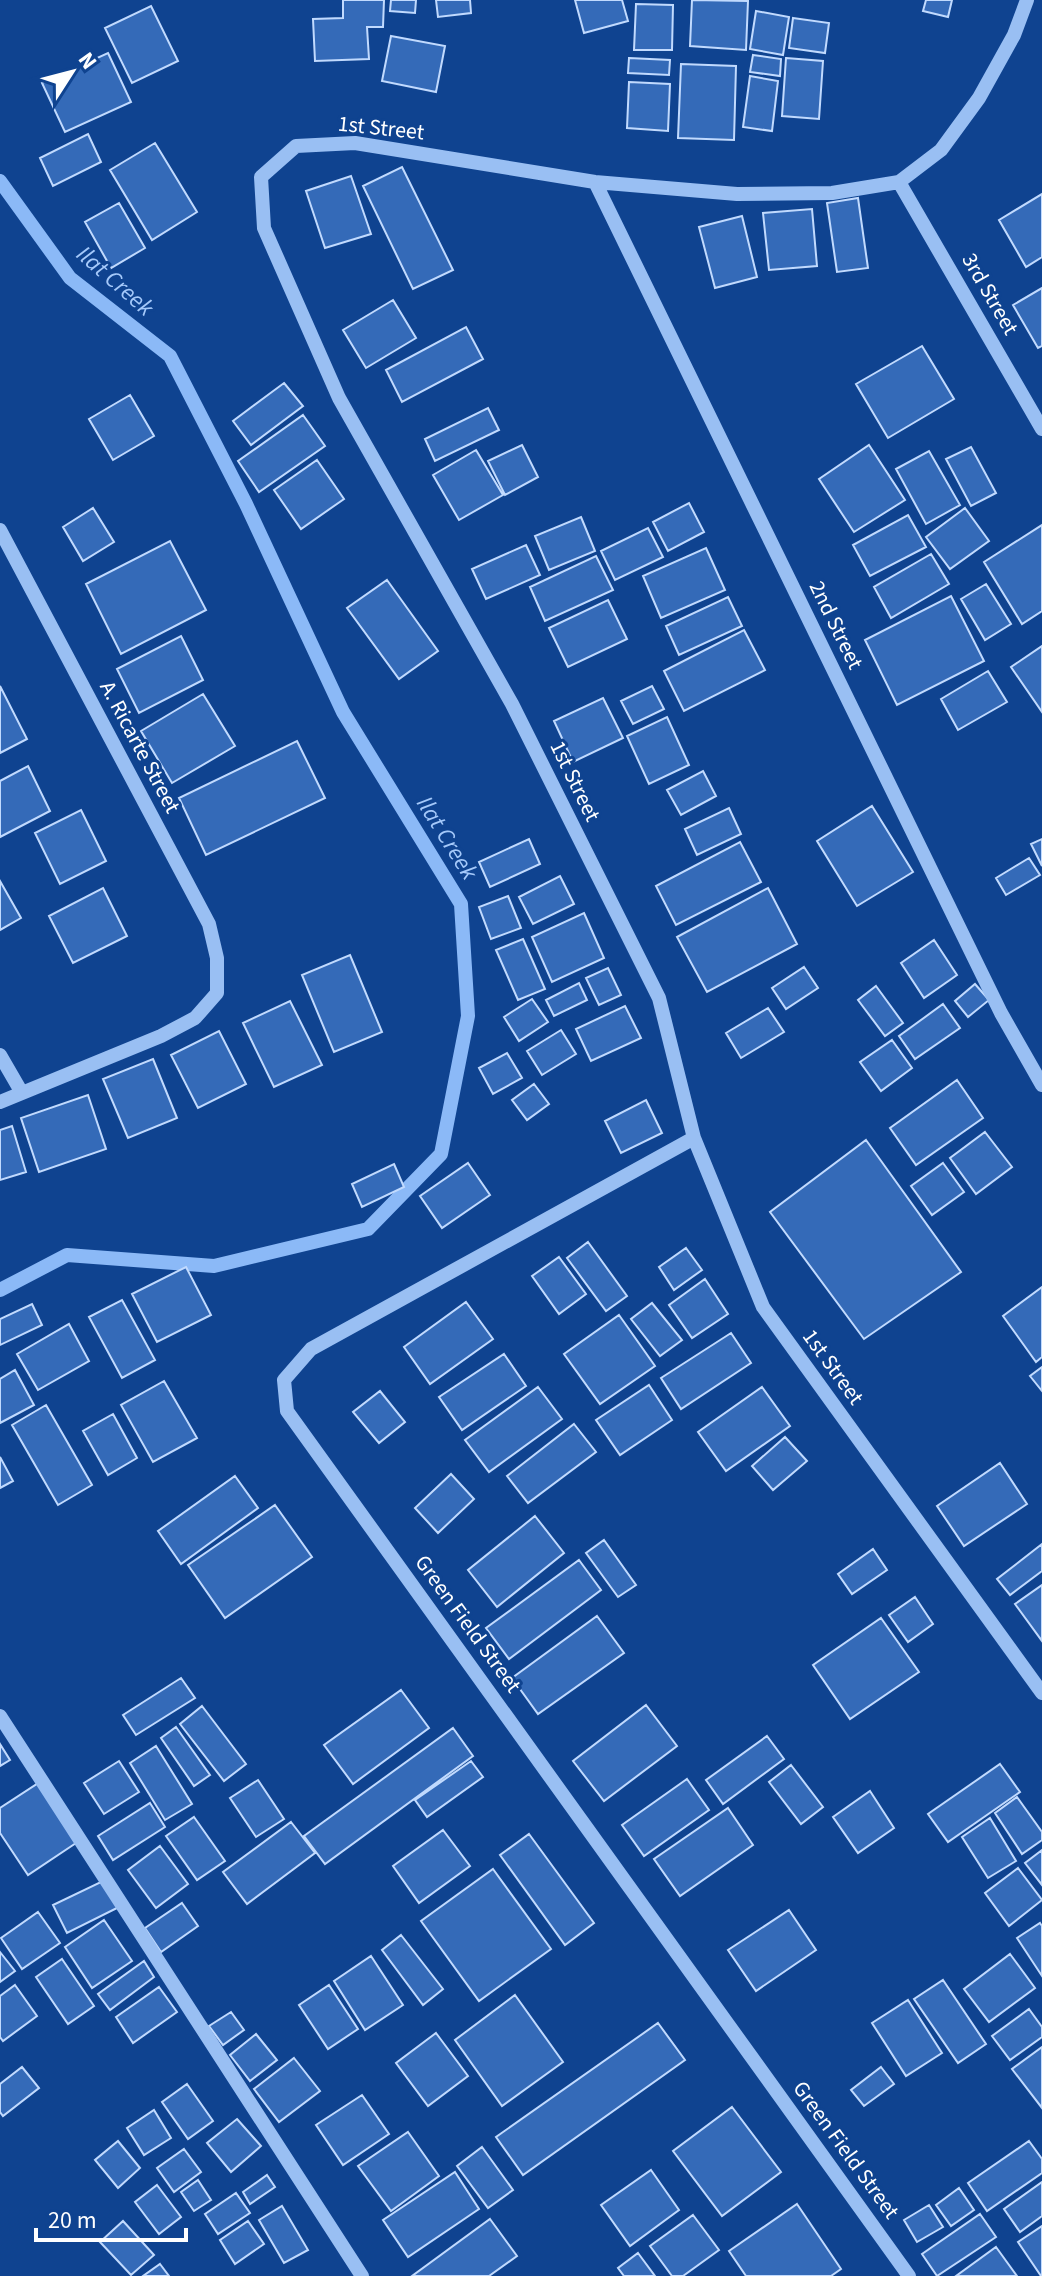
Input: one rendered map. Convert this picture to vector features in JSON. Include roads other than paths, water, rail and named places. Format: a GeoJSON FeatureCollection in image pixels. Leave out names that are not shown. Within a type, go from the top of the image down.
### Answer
{"type":"FeatureCollection","features":[{"type":"Feature","properties":{"kind":"street"},"geometry":{"type":"LineString","coordinates":[[595,182],[737,194],[832,193],[899,182],[941,150],[979,98],[1014,35],[1027,0]]}},
{"type":"Feature","properties":{"kind":"street","name":"1st Street"},"geometry":{"type":"LineString","coordinates":[[595,182],[355,143],[296,146],[261,177],[264,228],[339,398],[512,704],[659,998],[694,1138],[763,1307],[1042,1693]]}},
{"type":"Feature","properties":{"kind":"street","name":"2nd Street"},"geometry":{"type":"LineString","coordinates":[[595,182],[1001,1013],[1042,1085]]}},
{"type":"Feature","properties":{"kind":"street","name":"3rd Street"},"geometry":{"type":"LineString","coordinates":[[899,182],[1042,429]]}},
{"type":"Feature","properties":{"kind":"street","name":"A. Ricarte Street"},"geometry":{"type":"LineString","coordinates":[[0,530],[209,924],[217,958],[217,993],[195,1018],[161,1036],[22,1093]]}},
{"type":"Feature","properties":{"kind":"street"},"geometry":{"type":"LineString","coordinates":[[0,1055],[22,1093],[0,1102]]}},
{"type":"Feature","properties":{"kind":"street","name":"Green Field Street"},"geometry":{"type":"LineString","coordinates":[[694,1138],[311,1349],[284,1380],[287,1411],[909,2276]]}},
{"type":"Feature","properties":{"kind":"street"},"geometry":{"type":"LineString","coordinates":[[0,1716],[362,2276]]}},
{"type":"Feature","properties":{"kind":"waterway","name":"Ilat Creek"},"geometry":{"type":"LineString","coordinates":[[0,181],[70,278],[170,356],[246,504],[343,712],[461,904],[468,1016],[441,1154],[368,1229],[214,1266],[67,1255],[0,1290]]}}]}
